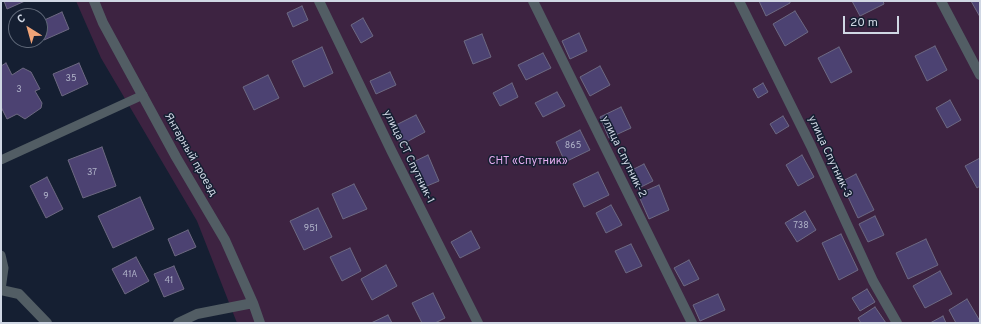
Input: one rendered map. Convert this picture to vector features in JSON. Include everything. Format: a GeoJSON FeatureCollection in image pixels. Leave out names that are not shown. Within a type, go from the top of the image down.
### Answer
{"type":"FeatureCollection","features":[{"type":"Feature","properties":{"kind":"street","name":"Янтарный проезд"},"geometry":{"type":"LineString","coordinates":[[94,1],[103,23],[176,157],[225,240],[254,303],[260,323]]}},
{"type":"Feature","properties":{"kind":"street","name":"улица СТ Спутник-1"},"geometry":{"type":"LineString","coordinates":[[318,1],[478,323]]}},
{"type":"Feature","properties":{"kind":"street","name":"улица Спутник-2"},"geometry":{"type":"LineString","coordinates":[[533,1],[692,323]]}},
{"type":"Feature","properties":{"kind":"street","name":"улица Спутник-3"},"geometry":{"type":"LineString","coordinates":[[739,1],[811,146],[872,282],[897,323]]}},
{"type":"Feature","properties":{"kind":"street"},"geometry":{"type":"LineString","coordinates":[[941,1],[980,75]]}},
{"type":"Feature","properties":{"kind":"street"},"geometry":{"type":"LineString","coordinates":[[1,290],[19,294],[47,323]]}},
{"type":"Feature","properties":{"kind":"street"},"geometry":{"type":"LineString","coordinates":[[178,323],[197,314],[254,303]]}},
{"type":"Feature","properties":{"kind":"lane"},"geometry":{"type":"LineString","coordinates":[[1,160],[143,96]]}},
{"type":"Feature","properties":{"kind":"lane"},"geometry":{"type":"LineString","coordinates":[[1,254],[4,268],[1,290]]}},
{"type":"Feature","properties":{"kind":"green space","name":"СНТ «Спутник»"},"geometry":{"type":"Polygon","coordinates":[[[76,1],[980,1],[980,323],[237,323],[197,221],[101,58],[76,1]]]}},
{"type":"Feature","properties":{"kind":"building"},"geometry":{"type":"Polygon","coordinates":[[[4,1],[25,1],[8,8],[7,9],[4,1]]]}},
{"type":"Feature","properties":{"kind":"building"},"geometry":{"type":"Polygon","coordinates":[[[759,1],[790,1],[790,3],[766,16],[759,1]]]}},
{"type":"Feature","properties":{"kind":"building"},"geometry":{"type":"Polygon","coordinates":[[[852,1],[883,1],[884,4],[860,16],[852,1]]]}},
{"type":"Feature","properties":{"kind":"building"},"geometry":{"type":"Polygon","coordinates":[[[971,1],[980,1],[980,17],[971,1]]]}},
{"type":"Feature","properties":{"kind":"building"},"geometry":{"type":"Polygon","coordinates":[[[302,6],[308,20],[293,27],[287,13],[302,6]]]}},
{"type":"Feature","properties":{"kind":"building"},"geometry":{"type":"Polygon","coordinates":[[[795,11],[808,32],[785,46],[773,24],[795,11]]]}},
{"type":"Feature","properties":{"kind":"building"},"geometry":{"type":"Polygon","coordinates":[[[62,12],[69,29],[48,38],[48,18],[62,12]]]}},
{"type":"Feature","properties":{"kind":"building"},"geometry":{"type":"Polygon","coordinates":[[[363,18],[373,36],[361,43],[351,25],[363,18]]]}},
{"type":"Feature","properties":{"kind":"building"},"geometry":{"type":"Polygon","coordinates":[[[579,33],[587,51],[570,59],[562,41],[579,33]]]}},
{"type":"Feature","properties":{"kind":"building"},"geometry":{"type":"Polygon","coordinates":[[[482,34],[491,57],[473,64],[464,41],[482,34]]]}},
{"type":"Feature","properties":{"kind":"building"},"geometry":{"type":"Polygon","coordinates":[[[935,46],[947,70],[927,81],[915,56],[935,46]]]}},
{"type":"Feature","properties":{"kind":"building"},"geometry":{"type":"Polygon","coordinates":[[[322,47],[333,73],[304,87],[292,61],[322,47]]]}},
{"type":"Feature","properties":{"kind":"building"},"geometry":{"type":"Polygon","coordinates":[[[839,47],[852,72],[831,83],[818,58],[839,47]]]}},
{"type":"Feature","properties":{"kind":"building"},"geometry":{"type":"Polygon","coordinates":[[[543,53],[551,68],[526,80],[518,65],[543,53]]]}},
{"type":"Feature","properties":{"kind":"building"},"geometry":{"type":"Polygon","coordinates":[[[6,63],[12,75],[23,68],[31,72],[40,89],[35,91],[42,103],[41,108],[25,119],[17,114],[7,119],[1,107],[1,66],[6,63]]]}},
{"type":"Feature","properties":{"kind":"building"},"geometry":{"type":"Polygon","coordinates":[[[79,63],[88,84],[62,96],[53,74],[79,63]]]}},
{"type":"Feature","properties":{"kind":"building"},"geometry":{"type":"Polygon","coordinates":[[[600,66],[610,85],[590,96],[580,77],[600,66]]]}},
{"type":"Feature","properties":{"kind":"building"},"geometry":{"type":"Polygon","coordinates":[[[390,72],[396,85],[376,94],[370,81],[390,72]]]}},
{"type":"Feature","properties":{"kind":"building"},"geometry":{"type":"Polygon","coordinates":[[[268,75],[279,98],[254,110],[243,87],[268,75]]]}},
{"type":"Feature","properties":{"kind":"building"},"geometry":{"type":"Polygon","coordinates":[[[512,83],[518,97],[500,106],[493,93],[512,83]]]}},
{"type":"Feature","properties":{"kind":"building"},"geometry":{"type":"Polygon","coordinates":[[[763,83],[768,92],[758,98],[753,89],[763,83]]]}},
{"type":"Feature","properties":{"kind":"building"},"geometry":{"type":"Polygon","coordinates":[[[557,92],[565,106],[543,117],[535,103],[557,92]]]}},
{"type":"Feature","properties":{"kind":"building"},"geometry":{"type":"Polygon","coordinates":[[[950,100],[961,120],[947,128],[936,108],[950,100]]]}},
{"type":"Feature","properties":{"kind":"building"},"geometry":{"type":"Polygon","coordinates":[[[621,107],[631,128],[609,138],[600,117],[621,107]]]}},
{"type":"Feature","properties":{"kind":"building"},"geometry":{"type":"Polygon","coordinates":[[[416,115],[425,132],[401,145],[392,127],[416,115]]]}},
{"type":"Feature","properties":{"kind":"building"},"geometry":{"type":"Polygon","coordinates":[[[783,116],[789,126],[776,134],[770,124],[783,116]]]}},
{"type":"Feature","properties":{"kind":"building"},"geometry":{"type":"Polygon","coordinates":[[[580,130],[590,150],[565,162],[556,142],[580,130]]]}},
{"type":"Feature","properties":{"kind":"building"},"geometry":{"type":"Polygon","coordinates":[[[102,147],[116,186],[83,198],[68,160],[102,147]]]}},
{"type":"Feature","properties":{"kind":"building"},"geometry":{"type":"Polygon","coordinates":[[[428,155],[439,181],[422,188],[411,163],[428,155]]]}},
{"type":"Feature","properties":{"kind":"building"},"geometry":{"type":"Polygon","coordinates":[[[802,155],[814,177],[798,186],[786,165],[802,155]]]}},
{"type":"Feature","properties":{"kind":"building"},"geometry":{"type":"Polygon","coordinates":[[[980,158],[980,186],[977,188],[965,166],[980,158]]]}},
{"type":"Feature","properties":{"kind":"building"},"geometry":{"type":"Polygon","coordinates":[[[644,164],[653,181],[637,189],[628,172],[644,164]]]}},
{"type":"Feature","properties":{"kind":"building"},"geometry":{"type":"Polygon","coordinates":[[[598,172],[609,195],[584,207],[573,184],[598,172]]]}},
{"type":"Feature","properties":{"kind":"building"},"geometry":{"type":"Polygon","coordinates":[[[856,174],[874,210],[858,218],[841,182],[856,174]]]}},
{"type":"Feature","properties":{"kind":"building"},"geometry":{"type":"Polygon","coordinates":[[[47,177],[63,209],[46,218],[30,186],[47,177]]]}},
{"type":"Feature","properties":{"kind":"building"},"geometry":{"type":"Polygon","coordinates":[[[354,184],[367,209],[343,219],[332,194],[354,184]]]}},
{"type":"Feature","properties":{"kind":"building"},"geometry":{"type":"Polygon","coordinates":[[[659,185],[669,210],[649,219],[638,194],[659,185]]]}},
{"type":"Feature","properties":{"kind":"building"},"geometry":{"type":"Polygon","coordinates":[[[140,197],[154,229],[113,248],[98,216],[140,197]]]}},
{"type":"Feature","properties":{"kind":"building"},"geometry":{"type":"Polygon","coordinates":[[[611,205],[622,225],[606,233],[596,213],[611,205]]]}},
{"type":"Feature","properties":{"kind":"building"},"geometry":{"type":"Polygon","coordinates":[[[318,208],[332,237],[304,250],[290,221],[318,208]]]}},
{"type":"Feature","properties":{"kind":"building"},"geometry":{"type":"Polygon","coordinates":[[[805,211],[816,230],[797,242],[785,223],[805,211]]]}},
{"type":"Feature","properties":{"kind":"building"},"geometry":{"type":"Polygon","coordinates":[[[875,216],[884,235],[868,242],[859,224],[875,216]]]}},
{"type":"Feature","properties":{"kind":"building"},"geometry":{"type":"Polygon","coordinates":[[[188,230],[196,247],[175,256],[168,239],[188,230]]]}},
{"type":"Feature","properties":{"kind":"building"},"geometry":{"type":"Polygon","coordinates":[[[471,231],[480,248],[460,258],[451,242],[471,231]]]}},
{"type":"Feature","properties":{"kind":"building"},"geometry":{"type":"Polygon","coordinates":[[[841,234],[858,270],[839,280],[822,243],[841,234]]]}},
{"type":"Feature","properties":{"kind":"building"},"geometry":{"type":"Polygon","coordinates":[[[926,239],[938,265],[908,279],[896,253],[926,239]]]}},
{"type":"Feature","properties":{"kind":"building"},"geometry":{"type":"Polygon","coordinates":[[[631,244],[642,266],[626,273],[615,251],[631,244]]]}},
{"type":"Feature","properties":{"kind":"building"},"geometry":{"type":"Polygon","coordinates":[[[350,248],[361,271],[342,281],[330,257],[350,248]]]}},
{"type":"Feature","properties":{"kind":"building"},"geometry":{"type":"Polygon","coordinates":[[[136,257],[149,281],[125,294],[112,269],[136,257]]]}},
{"type":"Feature","properties":{"kind":"building"},"geometry":{"type":"Polygon","coordinates":[[[689,260],[699,279],[684,286],[674,268],[689,260]]]}},
{"type":"Feature","properties":{"kind":"building"},"geometry":{"type":"Polygon","coordinates":[[[386,265],[397,286],[372,300],[361,279],[386,265]]]}},
{"type":"Feature","properties":{"kind":"building"},"geometry":{"type":"Polygon","coordinates":[[[174,266],[184,289],[164,297],[154,274],[174,266]]]}},
{"type":"Feature","properties":{"kind":"building"},"geometry":{"type":"Polygon","coordinates":[[[940,271],[952,294],[925,308],[913,286],[940,271]]]}},
{"type":"Feature","properties":{"kind":"building"},"geometry":{"type":"Polygon","coordinates":[[[867,289],[875,302],[860,311],[852,298],[867,289]]]}},
{"type":"Feature","properties":{"kind":"building"},"geometry":{"type":"Polygon","coordinates":[[[433,293],[445,318],[435,323],[422,323],[412,303],[433,293]]]}},
{"type":"Feature","properties":{"kind":"building"},"geometry":{"type":"Polygon","coordinates":[[[718,294],[725,310],[700,321],[693,305],[718,294]]]}},
{"type":"Feature","properties":{"kind":"building"},"geometry":{"type":"Polygon","coordinates":[[[967,299],[980,323],[956,323],[949,310],[967,299]]]}},
{"type":"Feature","properties":{"kind":"building"},"geometry":{"type":"Polygon","coordinates":[[[875,307],[886,323],[861,323],[858,318],[875,307]]]}},
{"type":"Feature","properties":{"kind":"building"},"geometry":{"type":"Polygon","coordinates":[[[388,315],[392,323],[371,323],[388,315]]]}},
{"type":"Feature","properties":{"kind":"building"},"geometry":{"type":"Polygon","coordinates":[[[943,316],[946,323],[930,323],[943,316]]]}}]}
